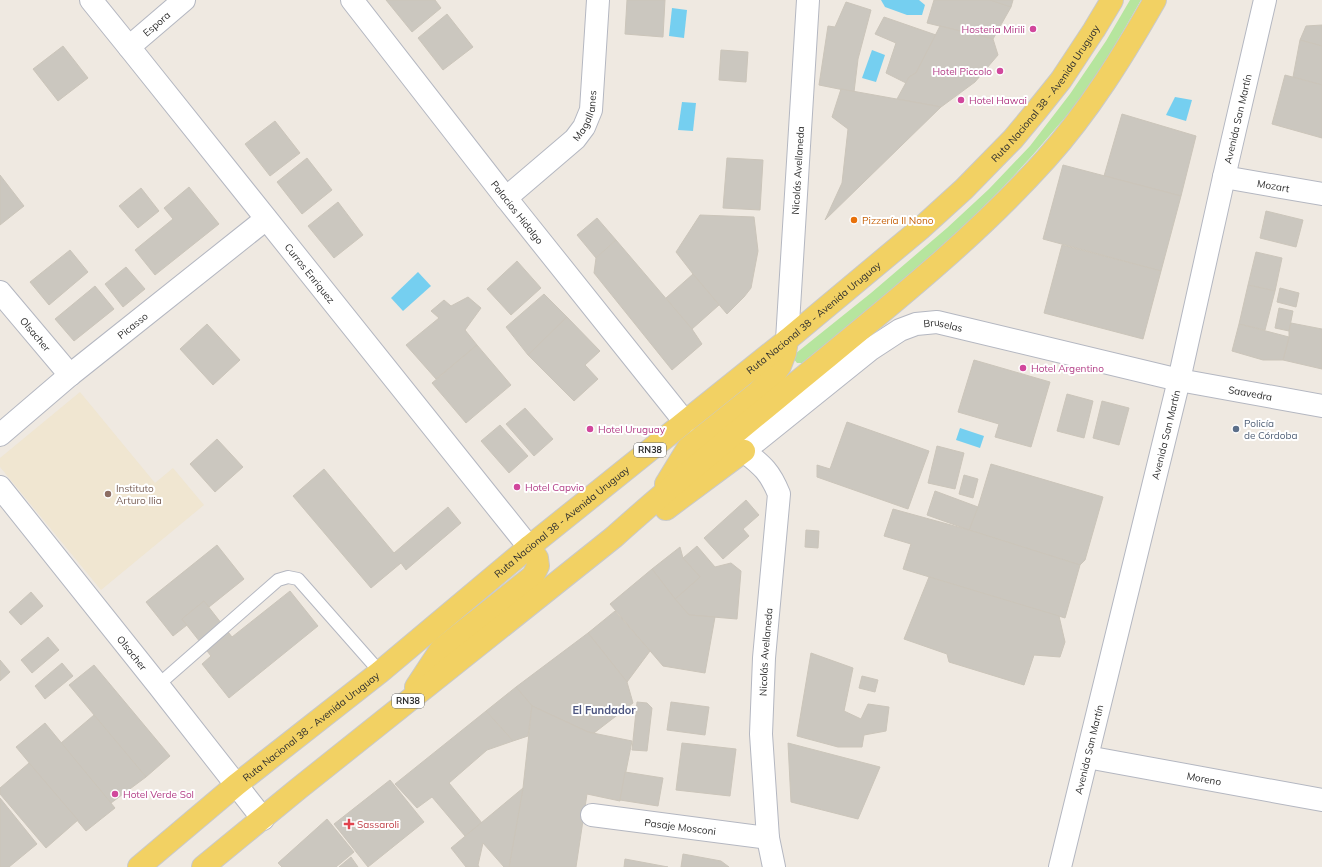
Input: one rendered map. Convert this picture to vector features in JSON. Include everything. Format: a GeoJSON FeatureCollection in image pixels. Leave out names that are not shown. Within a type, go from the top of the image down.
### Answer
{"type":"FeatureCollection","features":[{"type":"Feature","properties":{"kind":"main road","name":"Ruta Nacional 38 - Avenida Uruguay"},"geometry":{"type":"LineString","coordinates":[[140,864],[236,785],[380,672],[529,547],[787,340],[920,229],[1013,139],[1061,80],[1112,0]]}},
{"type":"Feature","properties":{"kind":"main road","name":"RN38"},"geometry":{"type":"LineString","coordinates":[[203,867],[405,703],[614,537],[656,500],[900,297],[991,216],[1047,158],[1086,109],[1123,55],[1154,0]]}},
{"type":"Feature","properties":{"kind":"main road"},"geometry":{"type":"LineString","coordinates":[[656,500],[688,448],[758,392],[771,379],[780,366],[785,353],[787,340]]}},
{"type":"Feature","properties":{"kind":"main road"},"geometry":{"type":"LineString","coordinates":[[614,537],[631,536],[744,451]]}},
{"type":"Feature","properties":{"kind":"main road"},"geometry":{"type":"LineString","coordinates":[[405,703],[441,649],[533,576],[538,566],[537,558],[529,547]]}},
{"type":"Feature","properties":{"kind":"street","name":"Curros Enriquez"},"geometry":{"type":"LineString","coordinates":[[91,0],[529,547]]}},
{"type":"Feature","properties":{"kind":"street","name":"Espora"},"geometry":{"type":"LineString","coordinates":[[130,47],[184,0]]}},
{"type":"Feature","properties":{"kind":"street","name":"Palacios Hidalgo"},"geometry":{"type":"LineString","coordinates":[[352,0],[506,198],[685,422]]}},
{"type":"Feature","properties":{"kind":"street","name":"Magallanes"},"geometry":{"type":"LineString","coordinates":[[506,198],[575,139],[584,127],[591,110],[598,0]]}},
{"type":"Feature","properties":{"kind":"street","name":"Nicolás Avellaneda"},"geometry":{"type":"LineString","coordinates":[[787,340],[808,0]]}},
{"type":"Feature","properties":{"kind":"street","name":"Avenida San Martín"},"geometry":{"type":"LineString","coordinates":[[1060,867],[1179,380],[1265,0]]}},
{"type":"Feature","properties":{"kind":"street","name":"Mozart"},"geometry":{"type":"LineString","coordinates":[[1224,177],[1322,194]]}},
{"type":"Feature","properties":{"kind":"street","name":"Picasso"},"geometry":{"type":"LineString","coordinates":[[0,435],[70,375],[266,219]]}},
{"type":"Feature","properties":{"kind":"street","name":"Olsacher"},"geometry":{"type":"LineString","coordinates":[[0,292],[70,375]]}},
{"type":"Feature","properties":{"kind":"street","name":"Bruselas"},"geometry":{"type":"LineString","coordinates":[[744,451],[871,349],[900,330],[916,324],[937,322],[1179,380]]}},
{"type":"Feature","properties":{"kind":"street","name":"Saavedra"},"geometry":{"type":"LineString","coordinates":[[1179,380],[1322,406]]}},
{"type":"Feature","properties":{"kind":"street","name":"Nicolás Avellaneda"},"geometry":{"type":"LineString","coordinates":[[744,451],[763,466],[773,479],[779,494],[764,658],[761,734],[768,838],[774,867]]}},
{"type":"Feature","properties":{"kind":"street","name":"Olsacher"},"geometry":{"type":"LineString","coordinates":[[0,487],[263,819]]}},
{"type":"Feature","properties":{"kind":"street","name":"Moreno"},"geometry":{"type":"LineString","coordinates":[[1086,757],[1322,800]]}},
{"type":"Feature","properties":{"kind":"street","name":"Pasaje Mosconi"},"geometry":{"type":"LineString","coordinates":[[592,815],[768,838]]}},
{"type":"Feature","properties":{"kind":"lane"},"geometry":{"type":"LineString","coordinates":[[158,685],[278,580],[288,577],[298,579],[380,672]]}},
{"type":"Feature","properties":{"kind":"shaded area","name":"Instituto Arturo Ilia"},"geometry":{"type":"Polygon","coordinates":[[[80,392],[155,483],[173,468],[204,505],[101,590],[0,467],[0,458],[80,392]]]}},
{"type":"Feature","properties":{"kind":"green space"},"geometry":{"type":"Polygon","coordinates":[[[1130,0],[1141,0],[1097,74],[1077,103],[1022,167],[993,198],[900,283],[802,363],[797,363],[793,358],[795,354],[871,293],[947,228],[989,189],[1030,146],[1070,94],[1106,41],[1130,0]]]}},
{"type":"Feature","properties":{"kind":"water"},"geometry":{"type":"Polygon","coordinates":[[[881,0],[919,0],[925,5],[922,15],[907,15],[885,7],[881,0]]]}},
{"type":"Feature","properties":{"kind":"water"},"geometry":{"type":"Polygon","coordinates":[[[672,8],[687,10],[684,38],[669,36],[672,8]]]}},
{"type":"Feature","properties":{"kind":"water"},"geometry":{"type":"Polygon","coordinates":[[[872,50],[885,55],[876,82],[862,78],[872,50]]]}},
{"type":"Feature","properties":{"kind":"water"},"geometry":{"type":"Polygon","coordinates":[[[1175,97],[1192,100],[1186,121],[1166,115],[1175,97]]]}},
{"type":"Feature","properties":{"kind":"water"},"geometry":{"type":"Polygon","coordinates":[[[682,102],[696,103],[693,131],[678,130],[682,102]]]}},
{"type":"Feature","properties":{"kind":"water"},"geometry":{"type":"Polygon","coordinates":[[[418,272],[431,286],[403,311],[391,298],[418,272]]]}},
{"type":"Feature","properties":{"kind":"water"},"geometry":{"type":"Polygon","coordinates":[[[960,428],[984,436],[980,448],[956,440],[960,428]]]}},
{"type":"Feature","properties":{"kind":"building"},"geometry":{"type":"Polygon","coordinates":[[[386,0],[435,0],[441,8],[412,32],[386,0]]]}},
{"type":"Feature","properties":{"kind":"building"},"geometry":{"type":"Polygon","coordinates":[[[627,0],[665,0],[663,37],[625,34],[627,0]]]}},
{"type":"Feature","properties":{"kind":"building"},"geometry":{"type":"Polygon","coordinates":[[[934,0],[990,0],[1011,7],[993,39],[927,23],[934,0]]]}},
{"type":"Feature","properties":{"kind":"building"},"geometry":{"type":"Polygon","coordinates":[[[990,0],[1013,0],[1011,7],[990,0]]]}},
{"type":"Feature","properties":{"kind":"building"},"geometry":{"type":"Polygon","coordinates":[[[846,2],[871,10],[858,59],[854,92],[819,85],[828,26],[835,27],[846,2]]]}},
{"type":"Feature","properties":{"kind":"building"},"geometry":{"type":"Polygon","coordinates":[[[447,14],[473,47],[443,70],[418,38],[447,14]]]}},
{"type":"Feature","properties":{"kind":"building"},"geometry":{"type":"Polygon","coordinates":[[[884,17],[936,35],[916,73],[909,77],[906,83],[886,73],[896,43],[875,34],[884,17]]]}},
{"type":"Feature","properties":{"kind":"building"},"geometry":{"type":"Polygon","coordinates":[[[1322,25],[1322,46],[1300,40],[1306,26],[1322,25]]]}},
{"type":"Feature","properties":{"kind":"building"},"geometry":{"type":"Polygon","coordinates":[[[940,26],[993,39],[998,55],[975,82],[941,107],[897,99],[909,77],[916,73],[940,26]]]}},
{"type":"Feature","properties":{"kind":"building"},"geometry":{"type":"Polygon","coordinates":[[[1300,40],[1322,46],[1322,85],[1293,77],[1300,40]]]}},
{"type":"Feature","properties":{"kind":"building"},"geometry":{"type":"Polygon","coordinates":[[[63,46],[88,78],[58,101],[33,69],[63,46]]]}},
{"type":"Feature","properties":{"kind":"building"},"geometry":{"type":"Polygon","coordinates":[[[721,50],[748,52],[746,82],[719,80],[721,50]]]}},
{"type":"Feature","properties":{"kind":"building"},"geometry":{"type":"Polygon","coordinates":[[[1285,75],[1322,85],[1322,138],[1272,124],[1285,75]]]}},
{"type":"Feature","properties":{"kind":"building"},"geometry":{"type":"Polygon","coordinates":[[[841,89],[941,107],[825,220],[842,183],[848,129],[832,117],[841,89]]]}},
{"type":"Feature","properties":{"kind":"building"},"geometry":{"type":"Polygon","coordinates":[[[1122,114],[1196,136],[1181,196],[1104,176],[1122,114]]]}},
{"type":"Feature","properties":{"kind":"building"},"geometry":{"type":"Polygon","coordinates":[[[275,121],[300,153],[270,176],[245,144],[275,121]]]}},
{"type":"Feature","properties":{"kind":"building"},"geometry":{"type":"Polygon","coordinates":[[[307,158],[332,190],[302,214],[277,182],[307,158]]]}},
{"type":"Feature","properties":{"kind":"building"},"geometry":{"type":"Polygon","coordinates":[[[727,158],[763,160],[760,210],[723,208],[727,158]]]}},
{"type":"Feature","properties":{"kind":"building"},"geometry":{"type":"Polygon","coordinates":[[[1063,165],[1181,196],[1161,271],[1043,239],[1063,165]]]}},
{"type":"Feature","properties":{"kind":"building"},"geometry":{"type":"Polygon","coordinates":[[[0,175],[24,206],[0,225],[0,175]]]}},
{"type":"Feature","properties":{"kind":"building"},"geometry":{"type":"Polygon","coordinates":[[[189,187],[219,224],[155,275],[135,250],[173,219],[164,208],[189,187]]]}},
{"type":"Feature","properties":{"kind":"building"},"geometry":{"type":"Polygon","coordinates":[[[141,188],[159,211],[138,228],[119,206],[141,188]]]}},
{"type":"Feature","properties":{"kind":"building"},"geometry":{"type":"Polygon","coordinates":[[[338,202],[363,235],[334,258],[308,226],[338,202]]]}},
{"type":"Feature","properties":{"kind":"building"},"geometry":{"type":"Polygon","coordinates":[[[1266,211],[1303,220],[1296,247],[1260,238],[1266,211]]]}},
{"type":"Feature","properties":{"kind":"building"},"geometry":{"type":"Polygon","coordinates":[[[700,215],[754,217],[758,251],[751,288],[727,314],[676,252],[700,215]]]}},
{"type":"Feature","properties":{"kind":"building"},"geometry":{"type":"Polygon","coordinates":[[[597,218],[616,240],[596,258],[577,235],[597,218]]]}},
{"type":"Feature","properties":{"kind":"building"},"geometry":{"type":"Polygon","coordinates":[[[616,240],[692,329],[702,344],[672,370],[594,273],[596,258],[616,240]]]}},
{"type":"Feature","properties":{"kind":"building"},"geometry":{"type":"Polygon","coordinates":[[[1062,245],[1161,271],[1143,339],[1044,313],[1062,245]]]}},
{"type":"Feature","properties":{"kind":"building"},"geometry":{"type":"Polygon","coordinates":[[[70,250],[88,272],[49,305],[30,282],[70,250]]]}},
{"type":"Feature","properties":{"kind":"building"},"geometry":{"type":"Polygon","coordinates":[[[1256,252],[1282,258],[1275,291],[1248,285],[1256,252]]]}},
{"type":"Feature","properties":{"kind":"building"},"geometry":{"type":"Polygon","coordinates":[[[517,261],[541,288],[511,315],[487,289],[517,261]]]}},
{"type":"Feature","properties":{"kind":"building"},"geometry":{"type":"Polygon","coordinates":[[[126,267],[145,289],[123,307],[105,284],[126,267]]]}},
{"type":"Feature","properties":{"kind":"building"},"geometry":{"type":"Polygon","coordinates":[[[693,274],[719,305],[692,329],[666,298],[693,274]]]}},
{"type":"Feature","properties":{"kind":"building"},"geometry":{"type":"Polygon","coordinates":[[[1248,285],[1275,291],[1265,330],[1239,324],[1248,285]]]}},
{"type":"Feature","properties":{"kind":"building"},"geometry":{"type":"Polygon","coordinates":[[[95,286],[114,309],[74,341],[55,319],[95,286]]]}},
{"type":"Feature","properties":{"kind":"building"},"geometry":{"type":"Polygon","coordinates":[[[1280,288],[1299,293],[1296,307],[1277,302],[1280,288]]]}},
{"type":"Feature","properties":{"kind":"building"},"geometry":{"type":"Polygon","coordinates":[[[544,294],[567,317],[528,355],[506,327],[544,294]]]}},
{"type":"Feature","properties":{"kind":"building"},"geometry":{"type":"Polygon","coordinates":[[[468,297],[481,308],[465,330],[477,345],[436,379],[406,345],[439,318],[431,311],[444,300],[451,306],[468,297]]]}},
{"type":"Feature","properties":{"kind":"building"},"geometry":{"type":"Polygon","coordinates":[[[1279,308],[1293,311],[1289,331],[1275,328],[1279,308]]]}},
{"type":"Feature","properties":{"kind":"building"},"geometry":{"type":"Polygon","coordinates":[[[567,317],[600,351],[585,365],[598,379],[574,401],[528,355],[567,317]]]}},
{"type":"Feature","properties":{"kind":"building"},"geometry":{"type":"Polygon","coordinates":[[[1291,323],[1322,329],[1322,369],[1283,360],[1291,323]]]}},
{"type":"Feature","properties":{"kind":"building"},"geometry":{"type":"Polygon","coordinates":[[[207,324],[240,360],[213,385],[180,349],[207,324]]]}},
{"type":"Feature","properties":{"kind":"building"},"geometry":{"type":"Polygon","coordinates":[[[1239,324],[1289,337],[1283,360],[1263,360],[1232,351],[1239,324]]]}},
{"type":"Feature","properties":{"kind":"building"},"geometry":{"type":"Polygon","coordinates":[[[477,345],[511,385],[466,423],[432,383],[477,345]]]}},
{"type":"Feature","properties":{"kind":"building"},"geometry":{"type":"Polygon","coordinates":[[[974,360],[1050,382],[1031,447],[995,437],[999,424],[958,412],[974,360]]]}},
{"type":"Feature","properties":{"kind":"building"},"geometry":{"type":"Polygon","coordinates":[[[1067,394],[1093,401],[1084,438],[1057,431],[1067,394]]]}},
{"type":"Feature","properties":{"kind":"building"},"geometry":{"type":"Polygon","coordinates":[[[1102,401],[1129,408],[1119,445],[1093,438],[1102,401]]]}},
{"type":"Feature","properties":{"kind":"building"},"geometry":{"type":"Polygon","coordinates":[[[525,408],[553,439],[534,456],[506,424],[525,408]]]}},
{"type":"Feature","properties":{"kind":"building"},"geometry":{"type":"Polygon","coordinates":[[[847,422],[929,451],[908,509],[817,477],[817,465],[830,469],[847,422]]]}},
{"type":"Feature","properties":{"kind":"building"},"geometry":{"type":"Polygon","coordinates":[[[500,425],[528,456],[509,473],[481,441],[500,425]]]}},
{"type":"Feature","properties":{"kind":"building"},"geometry":{"type":"Polygon","coordinates":[[[217,439],[243,467],[215,492],[190,464],[217,439]]]}},
{"type":"Feature","properties":{"kind":"building"},"geometry":{"type":"Polygon","coordinates":[[[937,446],[964,453],[955,489],[928,483],[937,446]]]}},
{"type":"Feature","properties":{"kind":"building"},"geometry":{"type":"Polygon","coordinates":[[[991,464],[1103,497],[1085,560],[1080,565],[969,530],[978,507],[991,464]]]}},
{"type":"Feature","properties":{"kind":"building"},"geometry":{"type":"Polygon","coordinates":[[[324,469],[394,553],[448,507],[461,523],[406,570],[401,563],[371,588],[293,496],[324,469]]]}},
{"type":"Feature","properties":{"kind":"building"},"geometry":{"type":"Polygon","coordinates":[[[964,475],[978,479],[973,498],[959,494],[964,475]]]}},
{"type":"Feature","properties":{"kind":"building"},"geometry":{"type":"Polygon","coordinates":[[[935,491],[978,507],[969,530],[927,515],[935,491]]]}},
{"type":"Feature","properties":{"kind":"building"},"geometry":{"type":"Polygon","coordinates":[[[746,500],[759,515],[743,529],[749,536],[723,559],[704,538],[746,500]]]}},
{"type":"Feature","properties":{"kind":"building"},"geometry":{"type":"Polygon","coordinates":[[[893,509],[969,530],[1080,565],[1065,618],[903,569],[911,544],[884,536],[893,509]]]}},
{"type":"Feature","properties":{"kind":"building"},"geometry":{"type":"Polygon","coordinates":[[[806,530],[819,531],[818,548],[805,547],[806,530]]]}},
{"type":"Feature","properties":{"kind":"building"},"geometry":{"type":"Polygon","coordinates":[[[217,545],[244,579],[209,607],[204,601],[182,619],[187,625],[173,636],[146,602],[217,545]]]}},
{"type":"Feature","properties":{"kind":"building"},"geometry":{"type":"Polygon","coordinates":[[[697,546],[715,567],[731,563],[741,571],[737,619],[689,615],[675,599],[700,577],[683,558],[697,546]]]}},
{"type":"Feature","properties":{"kind":"building"},"geometry":{"type":"Polygon","coordinates":[[[680,547],[683,558],[700,577],[675,599],[652,569],[680,547]]]}},
{"type":"Feature","properties":{"kind":"building"},"geometry":{"type":"Polygon","coordinates":[[[652,569],[689,615],[715,617],[705,673],[663,666],[610,604],[652,569]]]}},
{"type":"Feature","properties":{"kind":"building"},"geometry":{"type":"Polygon","coordinates":[[[929,577],[1059,616],[1065,642],[1060,657],[1034,655],[1024,685],[949,662],[947,654],[904,639],[929,577]]]}},
{"type":"Feature","properties":{"kind":"building"},"geometry":{"type":"Polygon","coordinates":[[[290,591],[318,626],[229,698],[202,664],[211,656],[182,619],[204,601],[232,637],[290,591]]]}},
{"type":"Feature","properties":{"kind":"building"},"geometry":{"type":"Polygon","coordinates":[[[31,592],[43,606],[21,625],[9,612],[31,592]]]}},
{"type":"Feature","properties":{"kind":"building"},"geometry":{"type":"Polygon","coordinates":[[[615,611],[650,651],[627,682],[588,633],[615,611]]]}},
{"type":"Feature","properties":{"kind":"building"},"geometry":{"type":"Polygon","coordinates":[[[588,633],[627,682],[633,703],[594,733],[588,732],[532,706],[516,687],[588,633]]]}},
{"type":"Feature","properties":{"kind":"building"},"geometry":{"type":"Polygon","coordinates":[[[48,637],[59,650],[32,673],[21,660],[48,637]]]}},
{"type":"Feature","properties":{"kind":"building"},"geometry":{"type":"Polygon","coordinates":[[[811,653],[853,668],[844,711],[861,719],[868,704],[889,707],[886,731],[864,735],[862,747],[838,747],[797,736],[811,653]]]}},
{"type":"Feature","properties":{"kind":"building"},"geometry":{"type":"Polygon","coordinates":[[[0,660],[10,672],[0,681],[0,660]]]}},
{"type":"Feature","properties":{"kind":"building"},"geometry":{"type":"Polygon","coordinates":[[[62,663],[73,676],[45,699],[35,686],[62,663]]]}},
{"type":"Feature","properties":{"kind":"building"},"geometry":{"type":"Polygon","coordinates":[[[94,665],[170,756],[146,777],[69,685],[94,665]]]}},
{"type":"Feature","properties":{"kind":"building"},"geometry":{"type":"Polygon","coordinates":[[[862,676],[878,680],[875,692],[859,688],[862,676]]]}},
{"type":"Feature","properties":{"kind":"building"},"geometry":{"type":"Polygon","coordinates":[[[516,687],[532,706],[528,736],[513,741],[486,711],[516,687]]]}},
{"type":"Feature","properties":{"kind":"building"},"geometry":{"type":"Polygon","coordinates":[[[637,702],[647,703],[652,708],[647,751],[632,750],[637,702]]]}},
{"type":"Feature","properties":{"kind":"building"},"geometry":{"type":"Polygon","coordinates":[[[671,702],[709,707],[705,735],[667,730],[671,702]]]}},
{"type":"Feature","properties":{"kind":"building"},"geometry":{"type":"Polygon","coordinates":[[[532,706],[588,732],[632,741],[620,801],[587,794],[576,867],[509,867],[523,788],[532,706]]]}},
{"type":"Feature","properties":{"kind":"building"},"geometry":{"type":"Polygon","coordinates":[[[486,711],[513,741],[487,750],[449,783],[482,823],[465,836],[432,797],[417,808],[395,784],[486,711]]]}},
{"type":"Feature","properties":{"kind":"building"},"geometry":{"type":"Polygon","coordinates":[[[94,715],[146,777],[111,803],[61,743],[94,715]]]}},
{"type":"Feature","properties":{"kind":"building"},"geometry":{"type":"Polygon","coordinates":[[[45,723],[115,808],[86,831],[16,747],[45,723]]]}},
{"type":"Feature","properties":{"kind":"building"},"geometry":{"type":"Polygon","coordinates":[[[682,743],[736,749],[730,796],[676,790],[682,743]]]}},
{"type":"Feature","properties":{"kind":"building"},"geometry":{"type":"Polygon","coordinates":[[[788,743],[880,767],[858,819],[791,802],[788,743]]]}},
{"type":"Feature","properties":{"kind":"building"},"geometry":{"type":"Polygon","coordinates":[[[29,763],[78,820],[46,848],[0,794],[0,788],[29,763]]]}},
{"type":"Feature","properties":{"kind":"building"},"geometry":{"type":"Polygon","coordinates":[[[625,772],[663,778],[658,806],[620,800],[625,772]]]}},
{"type":"Feature","properties":{"kind":"building"},"geometry":{"type":"Polygon","coordinates":[[[390,780],[424,822],[368,867],[334,824],[390,780]]]}},
{"type":"Feature","properties":{"kind":"building"},"geometry":{"type":"Polygon","coordinates":[[[523,788],[509,867],[504,867],[483,843],[478,865],[479,867],[466,867],[451,848],[523,788]]]}},
{"type":"Feature","properties":{"kind":"building"},"geometry":{"type":"Polygon","coordinates":[[[0,798],[37,844],[9,867],[0,867],[0,798]]]}},
{"type":"Feature","properties":{"kind":"building"},"geometry":{"type":"Polygon","coordinates":[[[327,819],[354,852],[336,867],[282,867],[278,863],[327,819]]]}},
{"type":"Feature","properties":{"kind":"building"},"geometry":{"type":"Polygon","coordinates":[[[683,854],[721,861],[729,867],[681,867],[683,854]]]}},
{"type":"Feature","properties":{"kind":"building"},"geometry":{"type":"Polygon","coordinates":[[[351,857],[358,867],[339,867],[351,857]]]}},
{"type":"Feature","properties":{"kind":"building"},"geometry":{"type":"Polygon","coordinates":[[[625,859],[668,867],[624,867],[625,859]]]}},
{"type":"Feature","properties":{"kind":"place","name":"Hosteria Mirili"},"geometry":{"type":"Point","coordinates":[1033,29]}},
{"type":"Feature","properties":{"kind":"place","name":"Hotel Piccolo"},"geometry":{"type":"Point","coordinates":[1000,71]}},
{"type":"Feature","properties":{"kind":"place","name":"Hotel Hawai"},"geometry":{"type":"Point","coordinates":[961,100]}},
{"type":"Feature","properties":{"kind":"place","name":"Pizzería Il Nono"},"geometry":{"type":"Point","coordinates":[854,220]}},
{"type":"Feature","properties":{"kind":"place","name":"Hotel Argentino"},"geometry":{"type":"Point","coordinates":[1023,368]}},
{"type":"Feature","properties":{"kind":"place","name":"Hotel Uruguay"},"geometry":{"type":"Point","coordinates":[590,429]}},
{"type":"Feature","properties":{"kind":"place","name":"Policía de Córdoba"},"geometry":{"type":"Point","coordinates":[1236,429]}},
{"type":"Feature","properties":{"kind":"place","name":"Hotel Capvio"},"geometry":{"type":"Point","coordinates":[517,487]}},
{"type":"Feature","properties":{"kind":"place","name":"Instituto Arturo Ilia"},"geometry":{"type":"Point","coordinates":[108,494]}},
{"type":"Feature","properties":{"kind":"place","name":"Hotel Verde Sol"},"geometry":{"type":"Point","coordinates":[115,794]}},
{"type":"Feature","properties":{"kind":"place","name":"Sassaroli"},"geometry":{"type":"Point","coordinates":[349,824]}},
{"type":"Feature","properties":{"kind":"district","name":"El Fundador"},"geometry":{"type":"Point","coordinates":[604,710]}}]}
